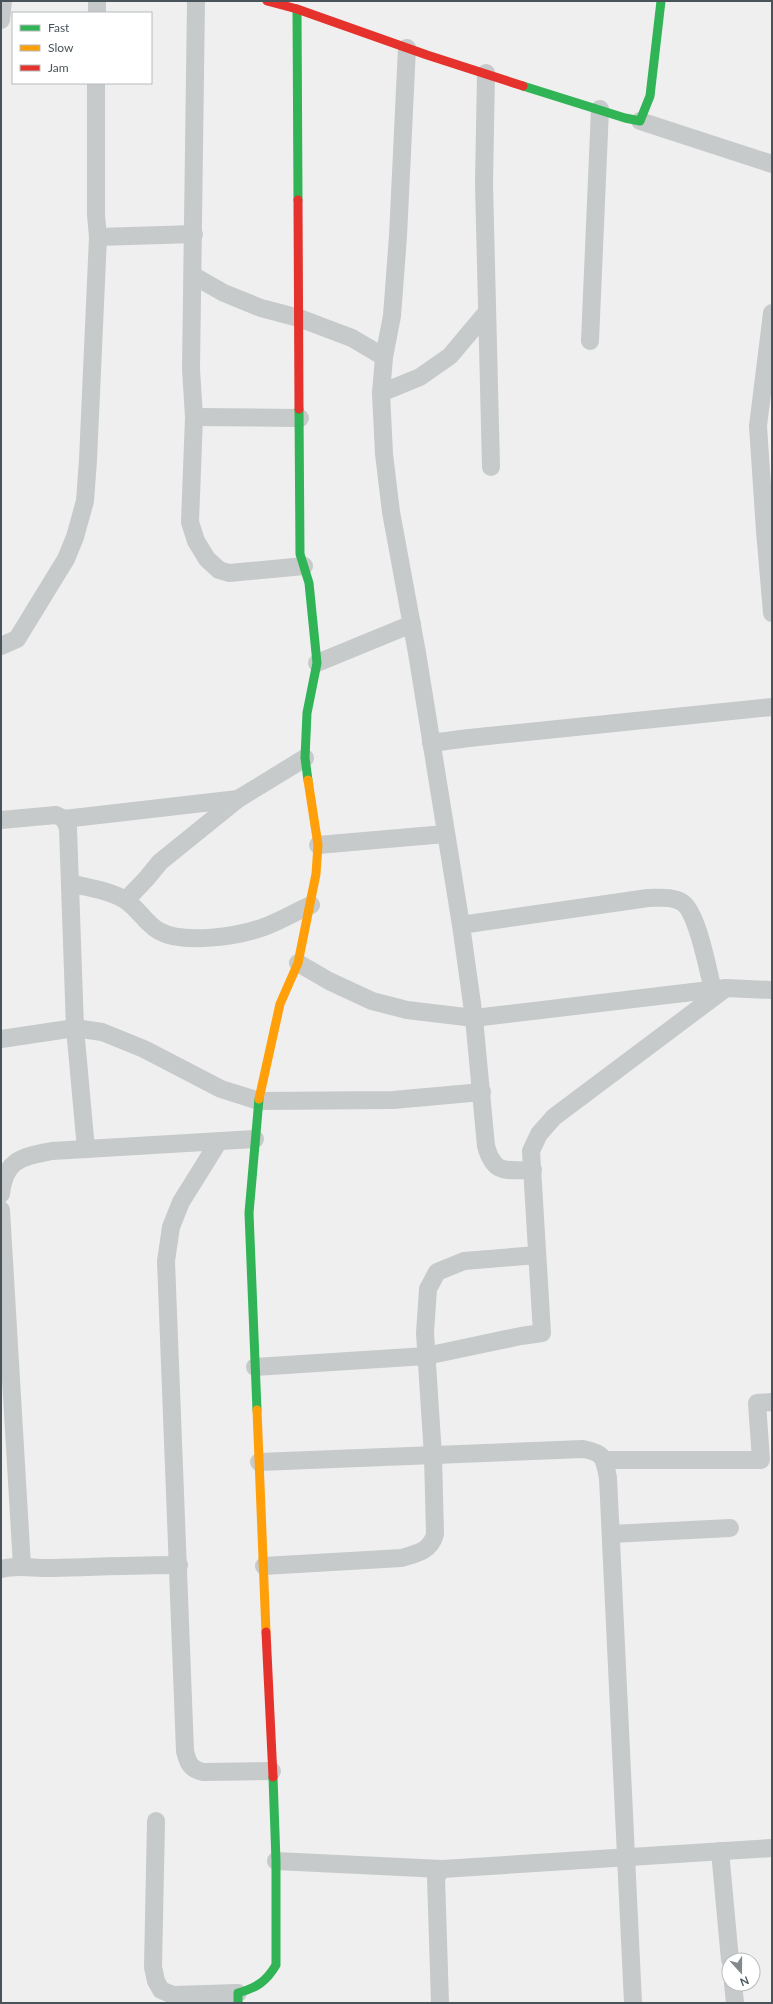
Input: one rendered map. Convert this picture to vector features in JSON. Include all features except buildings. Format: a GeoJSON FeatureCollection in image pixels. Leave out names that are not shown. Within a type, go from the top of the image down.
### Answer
{"type":"FeatureCollection","features":[{"type":"Feature","properties":{"kind":"street"},"geometry":{"type":"LineString","coordinates":[[1,20],[3,1]]}},
{"type":"Feature","properties":{"kind":"street"},"geometry":{"type":"LineString","coordinates":[[97,1],[97,12]]}},
{"type":"Feature","properties":{"kind":"street"},"geometry":{"type":"LineString","coordinates":[[196,1],[194,276],[191,375],[194,417],[190,522],[196,541],[208,559],[219,570],[229,573],[304,566]]}},
{"type":"Feature","properties":{"kind":"street"},"geometry":{"type":"LineString","coordinates":[[267,1],[297,9],[407,48],[772,164]]}},
{"type":"Feature","properties":{"kind":"street"},"geometry":{"type":"LineString","coordinates":[[640,121],[650,96],[661,1]]}},
{"type":"Feature","properties":{"kind":"street"},"geometry":{"type":"LineString","coordinates":[[156,1821],[153,1968],[156,1981],[161,1990],[173,1995],[238,1998],[260,1986],[269,1978],[276,1965],[276,1861],[249,1213],[259,1101],[280,1004],[298,963],[316,874],[318,845],[305,758],[307,713],[317,664],[315,623],[309,583],[300,554],[297,9]]}},
{"type":"Feature","properties":{"kind":"street"},"geometry":{"type":"LineString","coordinates":[[407,48],[398,236],[392,316],[384,357],[381,393],[384,454],[391,512],[412,624],[461,925],[474,1018],[486,1146],[494,1165],[503,1170],[533,1170]]}},
{"type":"Feature","properties":{"kind":"street"},"geometry":{"type":"LineString","coordinates":[[486,73],[484,184],[491,467]]}},
{"type":"Feature","properties":{"kind":"street"},"geometry":{"type":"LineString","coordinates":[[1,646],[17,639],[66,559],[75,537],[85,501],[98,237],[96,215],[96,84]]}},
{"type":"Feature","properties":{"kind":"street"},"geometry":{"type":"LineString","coordinates":[[590,341],[600,109]]}},
{"type":"Feature","properties":{"kind":"street"},"geometry":{"type":"LineString","coordinates":[[98,237],[194,234]]}},
{"type":"Feature","properties":{"kind":"street"},"geometry":{"type":"LineString","coordinates":[[194,276],[224,293],[261,308],[299,318],[352,338],[384,357]]}},
{"type":"Feature","properties":{"kind":"street"},"geometry":{"type":"LineString","coordinates":[[381,393],[420,377],[450,356],[487,312]]}},
{"type":"Feature","properties":{"kind":"street"},"geometry":{"type":"LineString","coordinates":[[772,313],[758,426],[772,613]]}},
{"type":"Feature","properties":{"kind":"street"},"geometry":{"type":"LineString","coordinates":[[194,417],[300,418]]}},
{"type":"Feature","properties":{"kind":"street"},"geometry":{"type":"LineString","coordinates":[[317,664],[412,624]]}},
{"type":"Feature","properties":{"kind":"street"},"geometry":{"type":"LineString","coordinates":[[431,743],[772,707]]}},
{"type":"Feature","properties":{"kind":"street"},"geometry":{"type":"LineString","coordinates":[[126,900],[160,862],[238,799],[305,758]]}},
{"type":"Feature","properties":{"kind":"street"},"geometry":{"type":"LineString","coordinates":[[1,820],[56,815],[64,819],[238,799]]}},
{"type":"Feature","properties":{"kind":"street"},"geometry":{"type":"LineString","coordinates":[[64,819],[68,828],[75,1028],[86,1149]]}},
{"type":"Feature","properties":{"kind":"street"},"geometry":{"type":"LineString","coordinates":[[318,845],[445,834]]}},
{"type":"Feature","properties":{"kind":"street"},"geometry":{"type":"LineString","coordinates":[[70,883],[126,900],[159,931],[179,938],[205,938],[263,927],[310,905]]}},
{"type":"Feature","properties":{"kind":"street"},"geometry":{"type":"LineString","coordinates":[[461,925],[648,898],[671,898],[684,904],[694,918],[719,989]]}},
{"type":"Feature","properties":{"kind":"street"},"geometry":{"type":"LineString","coordinates":[[298,963],[329,981],[372,1002],[407,1010],[474,1018],[719,989],[772,990]]}},
{"type":"Feature","properties":{"kind":"street"},"geometry":{"type":"LineString","coordinates":[[255,1367],[426,1356],[521,1336],[542,1334],[531,1151],[539,1134],[554,1117],[719,989]]}},
{"type":"Feature","properties":{"kind":"street"},"geometry":{"type":"LineString","coordinates":[[1,1039],[75,1028],[102,1032],[144,1049],[221,1089],[259,1101],[393,1100],[482,1092]]}},
{"type":"Feature","properties":{"kind":"street"},"geometry":{"type":"LineString","coordinates":[[1,1194],[2,1183],[9,1166],[22,1157],[52,1151],[255,1139]]}},
{"type":"Feature","properties":{"kind":"street"},"geometry":{"type":"LineString","coordinates":[[219,1141],[181,1202],[171,1227],[166,1261],[179,1565],[185,1751],[188,1763],[194,1770],[203,1772],[272,1771]]}},
{"type":"Feature","properties":{"kind":"street"},"geometry":{"type":"LineString","coordinates":[[1,1210],[22,1566]]}},
{"type":"Feature","properties":{"kind":"street"},"geometry":{"type":"LineString","coordinates":[[264,1566],[402,1558],[427,1548],[433,1542],[433,1456],[425,1333],[428,1289],[437,1272],[464,1261],[537,1255]]}},
{"type":"Feature","properties":{"kind":"street"},"geometry":{"type":"LineString","coordinates":[[605,1460],[761,1460],[757,1403],[772,1402]]}},
{"type":"Feature","properties":{"kind":"street"},"geometry":{"type":"LineString","coordinates":[[259,1462],[582,1449],[597,1451],[605,1460],[608,1478],[611,1534],[633,2003]]}},
{"type":"Feature","properties":{"kind":"street"},"geometry":{"type":"LineString","coordinates":[[611,1534],[730,1528]]}},
{"type":"Feature","properties":{"kind":"street"},"geometry":{"type":"LineString","coordinates":[[1,1569],[22,1566],[50,1568],[109,1565],[179,1565]]}},
{"type":"Feature","properties":{"kind":"street"},"geometry":{"type":"LineString","coordinates":[[276,1861],[442,1869],[627,1856],[772,1848]]}},
{"type":"Feature","properties":{"kind":"street"},"geometry":{"type":"LineString","coordinates":[[720,1851],[729,1952]]}},
{"type":"Feature","properties":{"kind":"street"},"geometry":{"type":"LineString","coordinates":[[440,2003],[436,1877],[442,1869]]}},
{"type":"Feature","properties":{"kind":"street"},"geometry":{"type":"LineString","coordinates":[[734,1992],[735,2003]]}},
{"type":"Feature","properties":{"kind":"traffic: fast"},"geometry":{"type":"LineString","coordinates":[[523,86],[625,118],[640,121],[650,96],[661,1]]}},
{"type":"Feature","properties":{"kind":"traffic: fast"},"geometry":{"type":"LineString","coordinates":[[297,9],[298,200]]}},
{"type":"Feature","properties":{"kind":"traffic: fast"},"geometry":{"type":"LineString","coordinates":[[299,409],[300,554],[309,583],[317,663],[307,713],[305,758],[308,780]]}},
{"type":"Feature","properties":{"kind":"traffic: fast"},"geometry":{"type":"LineString","coordinates":[[257,1410],[249,1213],[259,1099]]}},
{"type":"Feature","properties":{"kind":"traffic: fast"},"geometry":{"type":"LineString","coordinates":[[238,2003],[238,1993],[260,1984],[276,1965],[276,1861],[273,1777]]}},
{"type":"Feature","properties":{"kind":"traffic: slow"},"geometry":{"type":"LineString","coordinates":[[259,1099],[280,1004],[298,963],[316,874],[318,845],[308,780]]}},
{"type":"Feature","properties":{"kind":"traffic: slow"},"geometry":{"type":"LineString","coordinates":[[257,1410],[266,1632]]}},
{"type":"Feature","properties":{"kind":"traffic: jam"},"geometry":{"type":"LineString","coordinates":[[267,1],[297,9],[427,55],[523,86]]}},
{"type":"Feature","properties":{"kind":"traffic: jam"},"geometry":{"type":"LineString","coordinates":[[298,200],[299,409]]}},
{"type":"Feature","properties":{"kind":"traffic: jam"},"geometry":{"type":"LineString","coordinates":[[266,1632],[273,1777]]}}]}
